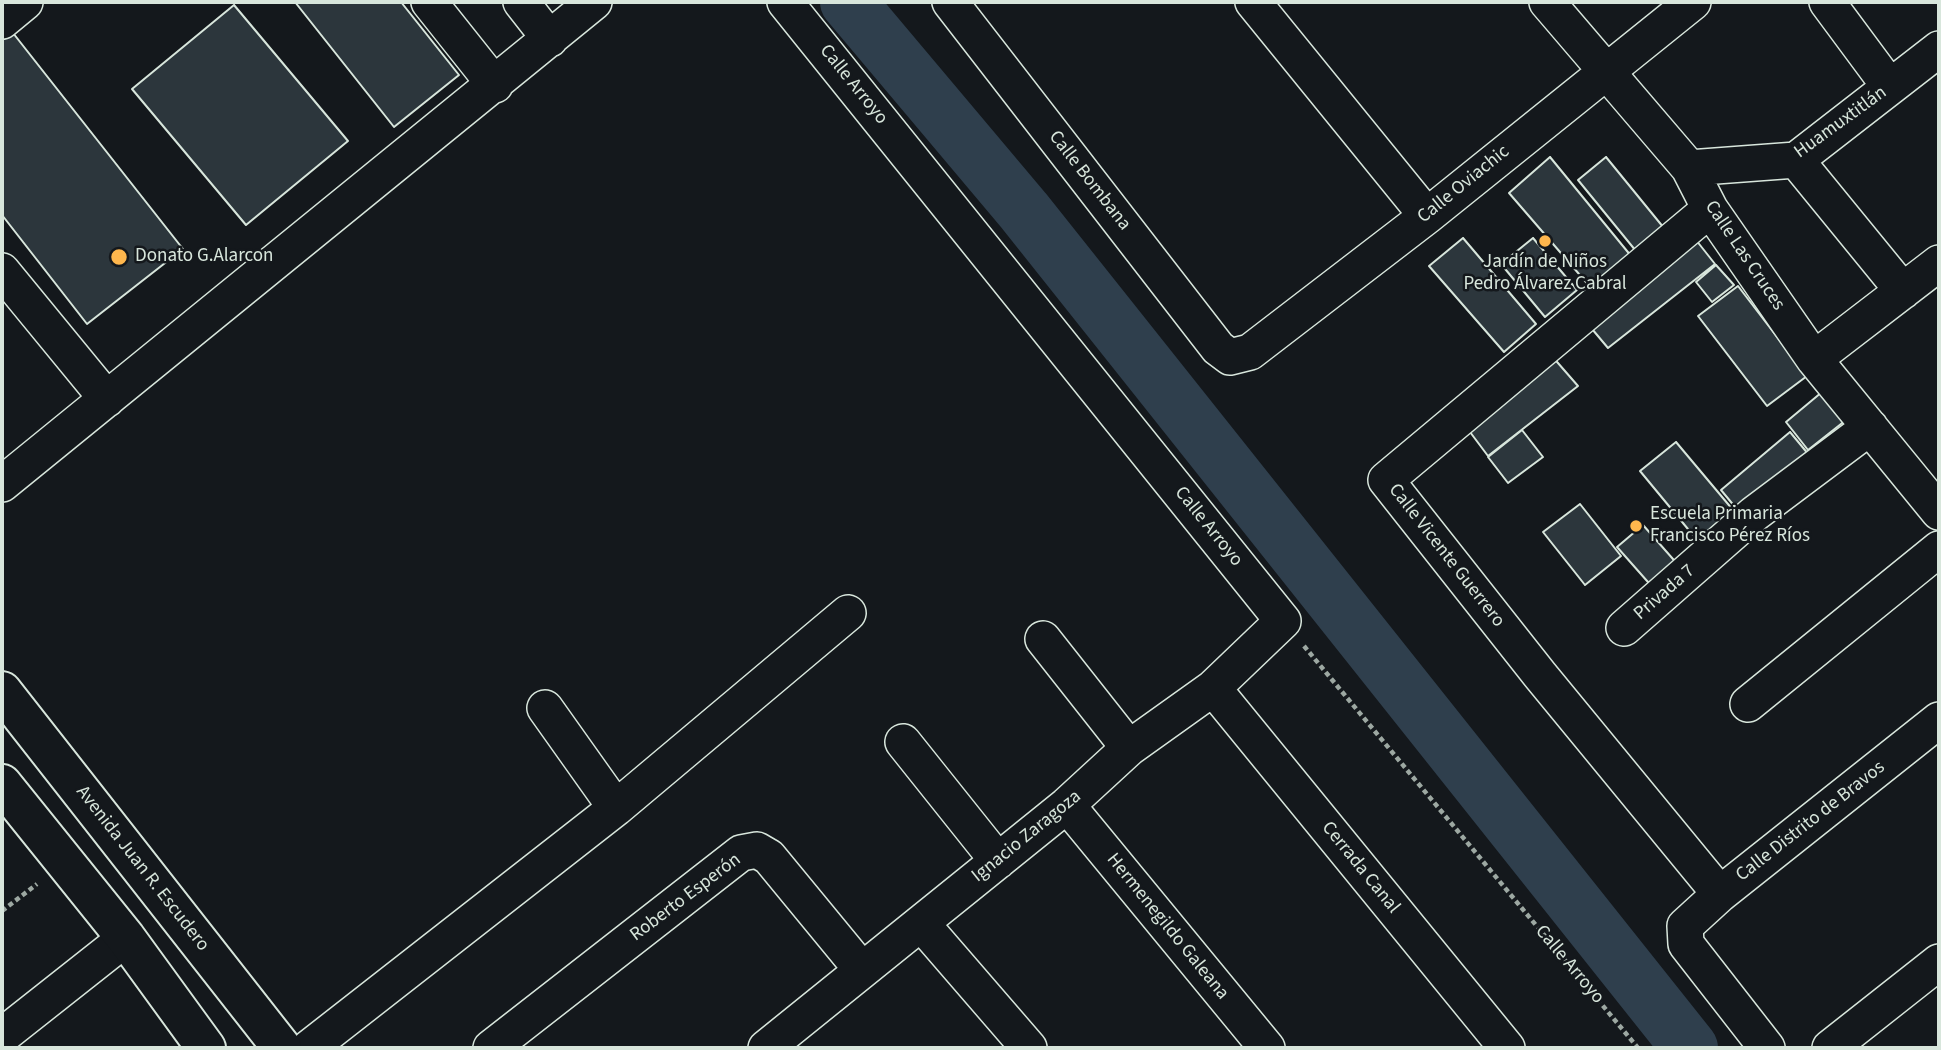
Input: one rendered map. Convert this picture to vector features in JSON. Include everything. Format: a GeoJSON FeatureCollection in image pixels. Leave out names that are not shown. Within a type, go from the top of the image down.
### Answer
{"type":"FeatureCollection","features":[{"type":"Feature","properties":{"kind":"main road","name":"Avenida Juan R. Escudero"},"geometry":{"type":"LineString","coordinates":[[2,691],[282,1048]]}},
{"type":"Feature","properties":{"kind":"main road"},"geometry":{"type":"LineString","coordinates":[[4,791],[125,938],[201,1046],[249,1005]]}},
{"type":"Feature","properties":{"kind":"main road"},"geometry":{"type":"LineString","coordinates":[[65,862],[109,828]]}},
{"type":"Feature","properties":{"kind":"street"},"geometry":{"type":"LineString","coordinates":[[2,21],[25,2]]}},
{"type":"Feature","properties":{"kind":"street"},"geometry":{"type":"LineString","coordinates":[[429,2],[495,85]]}},
{"type":"Feature","properties":{"kind":"street"},"geometry":{"type":"LineString","coordinates":[[521,2],[550,39]]}},
{"type":"Feature","properties":{"kind":"street"},"geometry":{"type":"LineString","coordinates":[[2,484],[594,2]]}},
{"type":"Feature","properties":{"kind":"street","name":"Calle Arroyo"},"geometry":{"type":"LineString","coordinates":[[785,2],[1283,621]]}},
{"type":"Feature","properties":{"kind":"street","name":"Calle Bombana"},"geometry":{"type":"LineString","coordinates":[[950,2],[1218,348],[1230,356]]}},
{"type":"Feature","properties":{"kind":"street"},"geometry":{"type":"LineString","coordinates":[[1253,2],[1427,216]]}},
{"type":"Feature","properties":{"kind":"street","name":"Calle Las Cruces"},"geometry":{"type":"LineString","coordinates":[[1547,2],[1689,169],[1710,209],[1814,359],[1939,512]]}},
{"type":"Feature","properties":{"kind":"street","name":"Calle Oviachic"},"geometry":{"type":"LineString","coordinates":[[1230,356],[1251,352],[1427,216],[1693,2]]}},
{"type":"Feature","properties":{"kind":"street"},"geometry":{"type":"LineString","coordinates":[[1827,2],[1890,87]]}},
{"type":"Feature","properties":{"kind":"street","name":"Huamuxtitlán"},"geometry":{"type":"LineString","coordinates":[[1689,169],[1796,160],[1939,49]]}},
{"type":"Feature","properties":{"kind":"street"},"geometry":{"type":"LineString","coordinates":[[1796,160],[1903,290]]}},
{"type":"Feature","properties":{"kind":"street","name":"Calle Vicente Guerrero"},"geometry":{"type":"LineString","coordinates":[[1710,209],[1386,480],[1540,675],[1720,894]]}},
{"type":"Feature","properties":{"kind":"street"},"geometry":{"type":"LineString","coordinates":[[1814,359],[1939,263]]}},
{"type":"Feature","properties":{"kind":"street"},"geometry":{"type":"LineString","coordinates":[[2,271],[107,399]]}},
{"type":"Feature","properties":{"kind":"street","name":"Privada 7"},"geometry":{"type":"LineString","coordinates":[[1624,628],[1754,514],[1870,427]]}},
{"type":"Feature","properties":{"kind":"street"},"geometry":{"type":"LineString","coordinates":[[1748,704],[1939,549]]}},
{"type":"Feature","properties":{"kind":"street"},"geometry":{"type":"LineString","coordinates":[[309,1048],[616,808],[848,613]]}},
{"type":"Feature","properties":{"kind":"street","name":"Ignacio Zaragoza"},"geometry":{"type":"LineString","coordinates":[[776,1045],[862,970],[1068,805],[1129,748],[1213,688],[1283,621]]}},
{"type":"Feature","properties":{"kind":"street"},"geometry":{"type":"LineString","coordinates":[[1043,639],[1129,748]]}},
{"type":"Feature","properties":{"kind":"street","name":"Cerrada Canal"},"geometry":{"type":"LineString","coordinates":[[1213,688],[1507,1048]]}},
{"type":"Feature","properties":{"kind":"street"},"geometry":{"type":"LineString","coordinates":[[545,708],[616,808]]}},
{"type":"Feature","properties":{"kind":"street","name":"Calle Distrito de Bravos"},"geometry":{"type":"LineString","coordinates":[[1767,1048],[1686,944],[1685,926],[1720,894],[1939,720]]}},
{"type":"Feature","properties":{"kind":"street"},"geometry":{"type":"LineString","coordinates":[[903,743],[998,861]]}},
{"type":"Feature","properties":{"kind":"street","name":"Hermenegildo Galeana"},"geometry":{"type":"LineString","coordinates":[[1068,805],[1267,1048]]}},
{"type":"Feature","properties":{"kind":"street","name":"Roberto Esperón"},"geometry":{"type":"LineString","coordinates":[[491,1048],[741,853],[757,850],[769,857],[862,970]]}},
{"type":"Feature","properties":{"kind":"street"},"geometry":{"type":"LineString","coordinates":[[920,923],[1028,1048]]}},
{"type":"Feature","properties":{"kind":"street"},"geometry":{"type":"LineString","coordinates":[[2,1037],[125,938]]}},
{"type":"Feature","properties":{"kind":"street"},"geometry":{"type":"LineString","coordinates":[[1830,1048],[1939,962]]}},
{"type":"Feature","properties":{"kind":"path","name":"Calle Arroyo"},"geometry":{"type":"LineString","coordinates":[[1283,621],[1638,1048]]}},
{"type":"Feature","properties":{"kind":"path"},"geometry":{"type":"LineString","coordinates":[[2,911],[65,862]]}},
{"type":"Feature","properties":{"kind":"building"},"geometry":{"type":"Polygon","coordinates":[[[295,2],[401,2],[459,75],[394,127],[295,2]]]}},
{"type":"Feature","properties":{"kind":"building"},"geometry":{"type":"Polygon","coordinates":[[[234,5],[348,141],[246,225],[132,89],[234,5]]]}},
{"type":"Feature","properties":{"kind":"building"},"geometry":{"type":"Polygon","coordinates":[[[2,19],[183,249],[87,324],[2,215],[2,19]]]}},
{"type":"Feature","properties":{"kind":"building"},"geometry":{"type":"Polygon","coordinates":[[[1550,157],[1636,262],[1598,296],[1509,193],[1550,157]]]}},
{"type":"Feature","properties":{"kind":"building"},"geometry":{"type":"Polygon","coordinates":[[[1606,157],[1668,233],[1640,256],[1578,180],[1606,157]]]}},
{"type":"Feature","properties":{"kind":"building"},"geometry":{"type":"Polygon","coordinates":[[[1463,238],[1536,324],[1504,352],[1429,266],[1463,238]]]}},
{"type":"Feature","properties":{"kind":"building"},"geometry":{"type":"Polygon","coordinates":[[[1533,238],[1577,290],[1545,317],[1501,264],[1533,238]]]}},
{"type":"Feature","properties":{"kind":"building"},"geometry":{"type":"Polygon","coordinates":[[[1696,240],[1715,264],[1608,348],[1587,323],[1696,240]]]}},
{"type":"Feature","properties":{"kind":"building"},"geometry":{"type":"Polygon","coordinates":[[[1716,265],[1734,285],[1712,302],[1696,282],[1716,265]]]}},
{"type":"Feature","properties":{"kind":"building"},"geometry":{"type":"Polygon","coordinates":[[[1738,286],[1807,376],[1767,406],[1698,316],[1738,286]]]}},
{"type":"Feature","properties":{"kind":"building"},"geometry":{"type":"Polygon","coordinates":[[[1551,355],[1578,386],[1488,456],[1464,424],[1551,355]]]}},
{"type":"Feature","properties":{"kind":"building"},"geometry":{"type":"Polygon","coordinates":[[[1822,392],[1846,420],[1808,450],[1786,422],[1822,392]]]}},
{"type":"Feature","properties":{"kind":"building"},"geometry":{"type":"Polygon","coordinates":[[[1522,430],[1543,457],[1508,483],[1488,457],[1522,430]]]}},
{"type":"Feature","properties":{"kind":"building"},"geometry":{"type":"Polygon","coordinates":[[[1790,432],[1814,461],[1745,519],[1721,490],[1790,432]]]}},
{"type":"Feature","properties":{"kind":"building"},"geometry":{"type":"Polygon","coordinates":[[[1676,442],[1733,510],[1697,540],[1640,471],[1676,442]]]}},
{"type":"Feature","properties":{"kind":"building"},"geometry":{"type":"Polygon","coordinates":[[[1580,504],[1621,556],[1585,585],[1543,532],[1580,504]]]}},
{"type":"Feature","properties":{"kind":"building"},"geometry":{"type":"Polygon","coordinates":[[[1643,525],[1680,567],[1655,590],[1617,547],[1643,525]]]}},
{"type":"Feature","properties":{"kind":"waterway"},"geometry":{"type":"LineString","coordinates":[[848,2],[1024,211],[1690,1048]]}},
{"type":"Feature","properties":{"kind":"place","name":"Jardín de Niños Pedro Álvarez Cabral"},"geometry":{"type":"Point","coordinates":[1545,241]}},
{"type":"Feature","properties":{"kind":"place","name":"Donato G.Alarcon"},"geometry":{"type":"Point","coordinates":[119,257]}},
{"type":"Feature","properties":{"kind":"place","name":"Escuela Primaria Francisco Pérez Ríos"},"geometry":{"type":"Point","coordinates":[1636,526]}}]}
